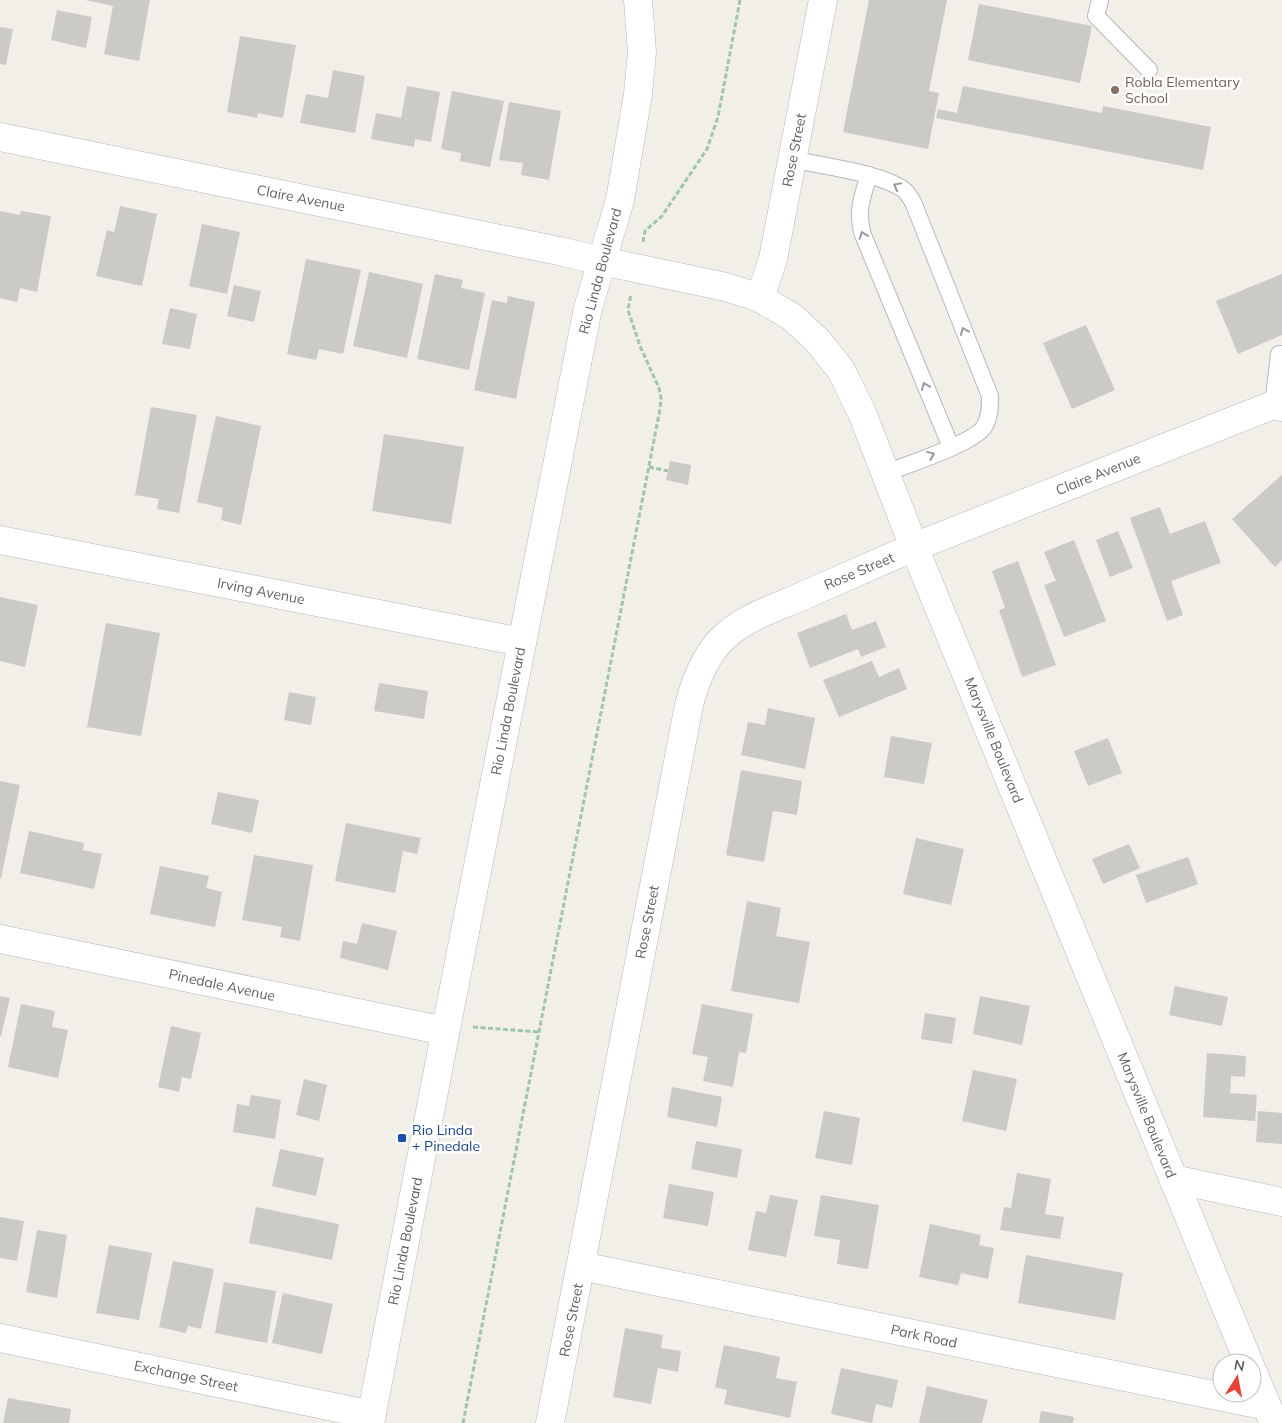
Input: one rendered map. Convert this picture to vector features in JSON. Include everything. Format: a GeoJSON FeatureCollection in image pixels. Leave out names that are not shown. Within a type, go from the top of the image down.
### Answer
{"type":"FeatureCollection","features":[{"type":"Feature","properties":{"kind":"street","name":"Rio Linda Boulevard"},"geometry":{"type":"LineString","coordinates":[[371,1419],[455,1029],[522,642],[588,308],[620,200],[638,94],[642,52],[638,0]]}},
{"type":"Feature","properties":{"kind":"street","name":"Rose Street"},"geometry":{"type":"LineString","coordinates":[[760,298],[773,259],[824,0]]}},
{"type":"Feature","properties":{"kind":"street","name":"Claire Avenue"},"geometry":{"type":"LineString","coordinates":[[0,137],[602,261]]}},
{"type":"Feature","properties":{"kind":"street","name":"Marysville Boulevard"},"geometry":{"type":"LineString","coordinates":[[602,261],[726,286],[760,298],[792,318],[818,340],[841,370],[862,413],[914,547],[1245,1353]]}},
{"type":"Feature","properties":{"kind":"street","name":"Claire Avenue"},"geometry":{"type":"LineString","coordinates":[[914,547],[1278,406]]}},
{"type":"Feature","properties":{"kind":"street","name":"Irving Avenue"},"geometry":{"type":"LineString","coordinates":[[0,540],[522,642]]}},
{"type":"Feature","properties":{"kind":"street","name":"Rose Street"},"geometry":{"type":"LineString","coordinates":[[550,1423],[689,705],[701,668],[722,639],[748,620],[914,547]]}},
{"type":"Feature","properties":{"kind":"street","name":"Pinedale Avenue"},"geometry":{"type":"LineString","coordinates":[[0,939],[455,1029]]}},
{"type":"Feature","properties":{"kind":"street"},"geometry":{"type":"LineString","coordinates":[[1173,1179],[1282,1202]]}},
{"type":"Feature","properties":{"kind":"street","name":"Park Road"},"geometry":{"type":"LineString","coordinates":[[581,1266],[1270,1415]]}},
{"type":"Feature","properties":{"kind":"street","name":"Exchange Street"},"geometry":{"type":"LineString","coordinates":[[0,1338],[371,1419]]}},
{"type":"Feature","properties":{"kind":"street"},"geometry":{"type":"LineString","coordinates":[[1262,1395],[1270,1415]]}},
{"type":"Feature","properties":{"kind":"lane"},"geometry":{"type":"LineString","coordinates":[[1100,0],[1096,16],[1149,70]]}},
{"type":"Feature","properties":{"kind":"lane"},"geometry":{"type":"LineString","coordinates":[[792,159],[869,176],[895,184],[906,191],[913,202],[990,396],[989,412],[984,427],[972,437],[886,473]]}},
{"type":"Feature","properties":{"kind":"lane"},"geometry":{"type":"LineString","coordinates":[[869,176],[859,220],[862,235],[951,447]]}},
{"type":"Feature","properties":{"kind":"lane"},"geometry":{"type":"LineString","coordinates":[[1278,406],[1279,354],[1282,354]]}},
{"type":"Feature","properties":{"kind":"path"},"geometry":{"type":"LineString","coordinates":[[718,118],[740,0]]}},
{"type":"Feature","properties":{"kind":"path"},"geometry":{"type":"LineString","coordinates":[[463,1423],[660,409]]}},
{"type":"Feature","properties":{"kind":"path"},"geometry":{"type":"LineString","coordinates":[[649,467],[668,471]]}},
{"type":"Feature","properties":{"kind":"path"},"geometry":{"type":"LineString","coordinates":[[455,1029],[540,1032]]}},
{"type":"Feature","properties":{"kind":"building"},"geometry":{"type":"Polygon","coordinates":[[[85,0],[150,0],[139,61],[104,54],[113,6],[85,0]]]}},
{"type":"Feature","properties":{"kind":"building"},"geometry":{"type":"Polygon","coordinates":[[[869,0],[947,0],[929,91],[939,93],[928,149],[843,132],[869,0]]]}},
{"type":"Feature","properties":{"kind":"building"},"geometry":{"type":"Polygon","coordinates":[[[979,4],[1092,26],[1080,83],[968,60],[979,4]]]}},
{"type":"Feature","properties":{"kind":"building"},"geometry":{"type":"Polygon","coordinates":[[[57,10],[92,17],[86,48],[51,40],[57,10]]]}},
{"type":"Feature","properties":{"kind":"building"},"geometry":{"type":"Polygon","coordinates":[[[0,27],[13,29],[6,65],[0,64],[0,27]]]}},
{"type":"Feature","properties":{"kind":"building"},"geometry":{"type":"Polygon","coordinates":[[[240,36],[296,45],[283,118],[258,113],[257,118],[227,112],[240,36]]]}},
{"type":"Feature","properties":{"kind":"building"},"geometry":{"type":"Polygon","coordinates":[[[333,70],[365,76],[355,133],[300,123],[306,94],[328,98],[333,70]]]}},
{"type":"Feature","properties":{"kind":"building"},"geometry":{"type":"Polygon","coordinates":[[[407,86],[440,92],[431,142],[415,139],[414,147],[371,139],[376,113],[401,118],[407,86]]]}},
{"type":"Feature","properties":{"kind":"building"},"geometry":{"type":"Polygon","coordinates":[[[963,86],[1102,113],[1103,106],[1211,127],[1203,170],[936,118],[938,109],[957,113],[963,86]]]}},
{"type":"Feature","properties":{"kind":"building"},"geometry":{"type":"Polygon","coordinates":[[[452,91],[504,101],[490,167],[460,161],[461,153],[441,149],[452,91]]]}},
{"type":"Feature","properties":{"kind":"building"},"geometry":{"type":"Polygon","coordinates":[[[509,102],[561,111],[549,180],[521,175],[523,163],[499,160],[509,102]]]}},
{"type":"Feature","properties":{"kind":"building"},"geometry":{"type":"Polygon","coordinates":[[[120,206],[157,214],[142,286],[96,276],[107,230],[114,232],[120,206]]]}},
{"type":"Feature","properties":{"kind":"building"},"geometry":{"type":"Polygon","coordinates":[[[0,211],[20,215],[21,211],[51,216],[37,292],[20,288],[17,302],[0,298],[0,211]]]}},
{"type":"Feature","properties":{"kind":"building"},"geometry":{"type":"Polygon","coordinates":[[[202,224],[240,232],[227,294],[189,286],[202,224]]]}},
{"type":"Feature","properties":{"kind":"building"},"geometry":{"type":"Polygon","coordinates":[[[306,259],[361,270],[343,354],[319,349],[316,360],[287,354],[306,259]]]}},
{"type":"Feature","properties":{"kind":"building"},"geometry":{"type":"Polygon","coordinates":[[[369,272],[423,284],[407,358],[353,346],[369,272]]]}},
{"type":"Feature","properties":{"kind":"building"},"geometry":{"type":"Polygon","coordinates":[[[435,274],[463,280],[461,288],[485,293],[469,370],[417,359],[435,274]]]}},
{"type":"Feature","properties":{"kind":"building"},"geometry":{"type":"Polygon","coordinates":[[[1282,274],[1282,335],[1238,354],[1216,301],[1282,274]]]}},
{"type":"Feature","properties":{"kind":"building"},"geometry":{"type":"Polygon","coordinates":[[[234,285],[261,291],[254,322],[227,316],[234,285]]]}},
{"type":"Feature","properties":{"kind":"building"},"geometry":{"type":"Polygon","coordinates":[[[508,296],[535,302],[516,399],[474,390],[492,300],[507,303],[508,296]]]}},
{"type":"Feature","properties":{"kind":"building"},"geometry":{"type":"Polygon","coordinates":[[[170,308],[197,314],[190,349],[162,344],[170,308]]]}},
{"type":"Feature","properties":{"kind":"building"},"geometry":{"type":"Polygon","coordinates":[[[1086,325],[1115,390],[1072,409],[1043,343],[1086,325]]]}},
{"type":"Feature","properties":{"kind":"building"},"geometry":{"type":"Polygon","coordinates":[[[151,407],[197,415],[179,513],[157,509],[159,499],[135,495],[151,407]]]}},
{"type":"Feature","properties":{"kind":"building"},"geometry":{"type":"Polygon","coordinates":[[[216,416],[261,426],[241,525],[221,520],[223,508],[197,502],[216,416]]]}},
{"type":"Feature","properties":{"kind":"building"},"geometry":{"type":"Polygon","coordinates":[[[384,434],[464,447],[451,524],[372,511],[384,434]]]}},
{"type":"Feature","properties":{"kind":"building"},"geometry":{"type":"Polygon","coordinates":[[[670,461],[691,465],[688,485],[666,480],[670,461]]]}},
{"type":"Feature","properties":{"kind":"building"},"geometry":{"type":"Polygon","coordinates":[[[1282,475],[1282,560],[1275,567],[1232,519],[1282,475]]]}},
{"type":"Feature","properties":{"kind":"building"},"geometry":{"type":"Polygon","coordinates":[[[1160,507],[1170,534],[1205,521],[1221,563],[1171,581],[1183,615],[1167,621],[1130,518],[1160,507]]]}},
{"type":"Feature","properties":{"kind":"building"},"geometry":{"type":"Polygon","coordinates":[[[1118,531],[1133,568],[1110,577],[1096,540],[1118,531]]]}},
{"type":"Feature","properties":{"kind":"building"},"geometry":{"type":"Polygon","coordinates":[[[1074,540],[1106,621],[1064,637],[1044,585],[1056,581],[1044,552],[1074,540]]]}},
{"type":"Feature","properties":{"kind":"building"},"geometry":{"type":"Polygon","coordinates":[[[1018,561],[1056,665],[1022,677],[999,610],[1005,608],[992,571],[1018,561]]]}},
{"type":"Feature","properties":{"kind":"building"},"geometry":{"type":"Polygon","coordinates":[[[0,597],[38,605],[25,667],[0,661],[0,597]]]}},
{"type":"Feature","properties":{"kind":"building"},"geometry":{"type":"Polygon","coordinates":[[[846,614],[852,630],[876,621],[886,647],[861,657],[858,649],[810,668],[797,633],[846,614]]]}},
{"type":"Feature","properties":{"kind":"building"},"geometry":{"type":"Polygon","coordinates":[[[106,623],[160,633],[141,736],[87,727],[106,623]]]}},
{"type":"Feature","properties":{"kind":"building"},"geometry":{"type":"Polygon","coordinates":[[[872,661],[879,677],[899,668],[907,689],[839,717],[823,680],[872,661]]]}},
{"type":"Feature","properties":{"kind":"building"},"geometry":{"type":"Polygon","coordinates":[[[379,683],[428,691],[424,719],[374,711],[379,683]]]}},
{"type":"Feature","properties":{"kind":"building"},"geometry":{"type":"Polygon","coordinates":[[[289,692],[316,697],[311,725],[284,720],[289,692]]]}},
{"type":"Feature","properties":{"kind":"building"},"geometry":{"type":"Polygon","coordinates":[[[768,708],[815,718],[805,769],[741,755],[748,722],[765,725],[768,708]]]}},
{"type":"Feature","properties":{"kind":"building"},"geometry":{"type":"Polygon","coordinates":[[[891,736],[932,743],[924,784],[884,777],[891,736]]]}},
{"type":"Feature","properties":{"kind":"building"},"geometry":{"type":"Polygon","coordinates":[[[1108,738],[1122,773],[1088,786],[1074,751],[1108,738]]]}},
{"type":"Feature","properties":{"kind":"building"},"geometry":{"type":"Polygon","coordinates":[[[741,770],[802,781],[797,815],[773,811],[764,862],[726,855],[741,770]]]}},
{"type":"Feature","properties":{"kind":"building"},"geometry":{"type":"Polygon","coordinates":[[[0,781],[20,785],[1,878],[0,878],[0,781]]]}},
{"type":"Feature","properties":{"kind":"building"},"geometry":{"type":"Polygon","coordinates":[[[218,792],[259,800],[252,833],[211,824],[218,792]]]}},
{"type":"Feature","properties":{"kind":"building"},"geometry":{"type":"Polygon","coordinates":[[[346,823],[421,838],[417,854],[403,851],[395,893],[335,881],[346,823]]]}},
{"type":"Feature","properties":{"kind":"building"},"geometry":{"type":"Polygon","coordinates":[[[29,831],[84,843],[83,850],[102,854],[94,889],[20,873],[29,831]]]}},
{"type":"Feature","properties":{"kind":"building"},"geometry":{"type":"Polygon","coordinates":[[[916,838],[964,849],[951,905],[903,894],[916,838]]]}},
{"type":"Feature","properties":{"kind":"building"},"geometry":{"type":"Polygon","coordinates":[[[1129,844],[1140,868],[1103,884],[1092,859],[1129,844]]]}},
{"type":"Feature","properties":{"kind":"building"},"geometry":{"type":"Polygon","coordinates":[[[254,855],[313,865],[300,941],[280,937],[282,927],[242,920],[254,855]]]}},
{"type":"Feature","properties":{"kind":"building"},"geometry":{"type":"Polygon","coordinates":[[[1188,857],[1198,884],[1146,903],[1136,875],[1188,857]]]}},
{"type":"Feature","properties":{"kind":"building"},"geometry":{"type":"Polygon","coordinates":[[[160,866],[209,876],[206,888],[222,892],[215,927],[150,914],[160,866]]]}},
{"type":"Feature","properties":{"kind":"building"},"geometry":{"type":"Polygon","coordinates":[[[747,901],[781,908],[776,936],[810,942],[799,1003],[731,991],[747,901]]]}},
{"type":"Feature","properties":{"kind":"building"},"geometry":{"type":"Polygon","coordinates":[[[362,923],[397,931],[388,970],[340,958],[343,941],[357,944],[362,923]]]}},
{"type":"Feature","properties":{"kind":"building"},"geometry":{"type":"Polygon","coordinates":[[[1175,986],[1228,997],[1222,1026],[1169,1015],[1175,986]]]}},
{"type":"Feature","properties":{"kind":"building"},"geometry":{"type":"Polygon","coordinates":[[[0,996],[10,998],[1,1036],[0,1036],[0,996]]]}},
{"type":"Feature","properties":{"kind":"building"},"geometry":{"type":"Polygon","coordinates":[[[980,996],[1030,1006],[1022,1045],[973,1034],[980,996]]]}},
{"type":"Feature","properties":{"kind":"building"},"geometry":{"type":"Polygon","coordinates":[[[21,1004],[55,1011],[52,1027],[68,1030],[58,1078],[8,1067],[21,1004]]]}},
{"type":"Feature","properties":{"kind":"building"},"geometry":{"type":"Polygon","coordinates":[[[702,1004],[753,1014],[746,1053],[739,1052],[733,1087],[703,1081],[708,1057],[692,1054],[702,1004]]]}},
{"type":"Feature","properties":{"kind":"building"},"geometry":{"type":"Polygon","coordinates":[[[925,1013],[956,1018],[952,1044],[921,1039],[925,1013]]]}},
{"type":"Feature","properties":{"kind":"building"},"geometry":{"type":"Polygon","coordinates":[[[171,1026],[201,1033],[191,1079],[182,1077],[179,1092],[158,1087],[171,1026]]]}},
{"type":"Feature","properties":{"kind":"building"},"geometry":{"type":"Polygon","coordinates":[[[1207,1053],[1246,1056],[1245,1077],[1231,1076],[1230,1093],[1257,1095],[1255,1121],[1203,1117],[1207,1053]]]}},
{"type":"Feature","properties":{"kind":"building"},"geometry":{"type":"Polygon","coordinates":[[[973,1070],[1017,1079],[1006,1131],[962,1121],[973,1070]]]}},
{"type":"Feature","properties":{"kind":"building"},"geometry":{"type":"Polygon","coordinates":[[[304,1079],[327,1085],[319,1121],[296,1115],[304,1079]]]}},
{"type":"Feature","properties":{"kind":"building"},"geometry":{"type":"Polygon","coordinates":[[[672,1087],[722,1097],[717,1127],[667,1117],[672,1087]]]}},
{"type":"Feature","properties":{"kind":"building"},"geometry":{"type":"Polygon","coordinates":[[[251,1095],[281,1100],[275,1139],[233,1132],[237,1104],[249,1106],[251,1095]]]}},
{"type":"Feature","properties":{"kind":"building"},"geometry":{"type":"Polygon","coordinates":[[[824,1111],[860,1118],[852,1165],[815,1158],[824,1111]]]}},
{"type":"Feature","properties":{"kind":"building"},"geometry":{"type":"Polygon","coordinates":[[[1258,1111],[1282,1113],[1282,1144],[1256,1142],[1258,1111]]]}},
{"type":"Feature","properties":{"kind":"building"},"geometry":{"type":"Polygon","coordinates":[[[696,1141],[742,1149],[737,1178],[691,1169],[696,1141]]]}},
{"type":"Feature","properties":{"kind":"building"},"geometry":{"type":"Polygon","coordinates":[[[280,1149],[324,1158],[316,1196],[272,1186],[280,1149]]]}},
{"type":"Feature","properties":{"kind":"building"},"geometry":{"type":"Polygon","coordinates":[[[1017,1173],[1051,1179],[1045,1214],[1064,1217],[1060,1239],[1000,1230],[1004,1207],[1011,1208],[1017,1173]]]}},
{"type":"Feature","properties":{"kind":"building"},"geometry":{"type":"Polygon","coordinates":[[[669,1184],[714,1192],[708,1226],[663,1218],[669,1184]]]}},
{"type":"Feature","properties":{"kind":"building"},"geometry":{"type":"Polygon","coordinates":[[[770,1195],[798,1200],[786,1257],[748,1250],[756,1211],[766,1213],[770,1195]]]}},
{"type":"Feature","properties":{"kind":"building"},"geometry":{"type":"Polygon","coordinates":[[[821,1195],[879,1205],[868,1269],[837,1264],[840,1240],[814,1236],[821,1195]]]}},
{"type":"Feature","properties":{"kind":"building"},"geometry":{"type":"Polygon","coordinates":[[[256,1207],[339,1224],[332,1260],[249,1243],[256,1207]]]}},
{"type":"Feature","properties":{"kind":"building"},"geometry":{"type":"Polygon","coordinates":[[[0,1217],[24,1221],[17,1261],[0,1258],[0,1217]]]}},
{"type":"Feature","properties":{"kind":"building"},"geometry":{"type":"Polygon","coordinates":[[[930,1224],[981,1235],[979,1245],[994,1248],[988,1279],[961,1273],[958,1285],[919,1277],[930,1224]]]}},
{"type":"Feature","properties":{"kind":"building"},"geometry":{"type":"Polygon","coordinates":[[[37,1230],[67,1235],[57,1298],[26,1292],[37,1230]]]}},
{"type":"Feature","properties":{"kind":"building"},"geometry":{"type":"Polygon","coordinates":[[[109,1245],[152,1253],[139,1320],[96,1313],[109,1245]]]}},
{"type":"Feature","properties":{"kind":"building"},"geometry":{"type":"Polygon","coordinates":[[[1026,1255],[1123,1273],[1115,1320],[1018,1303],[1026,1255]]]}},
{"type":"Feature","properties":{"kind":"building"},"geometry":{"type":"Polygon","coordinates":[[[173,1261],[214,1269],[201,1329],[188,1326],[186,1333],[159,1327],[173,1261]]]}},
{"type":"Feature","properties":{"kind":"building"},"geometry":{"type":"Polygon","coordinates":[[[224,1282],[276,1291],[267,1343],[215,1333],[224,1282]]]}},
{"type":"Feature","properties":{"kind":"building"},"geometry":{"type":"Polygon","coordinates":[[[283,1293],[333,1304],[322,1354],[272,1343],[283,1293]]]}},
{"type":"Feature","properties":{"kind":"building"},"geometry":{"type":"Polygon","coordinates":[[[625,1328],[663,1335],[661,1348],[681,1351],[678,1372],[658,1368],[651,1404],[613,1397],[625,1328]]]}},
{"type":"Feature","properties":{"kind":"building"},"geometry":{"type":"Polygon","coordinates":[[[724,1345],[780,1357],[776,1378],[797,1382],[790,1418],[724,1404],[727,1390],[715,1387],[724,1345]]]}},
{"type":"Feature","properties":{"kind":"building"},"geometry":{"type":"Polygon","coordinates":[[[841,1368],[898,1380],[892,1408],[876,1404],[872,1423],[831,1414],[841,1368]]]}},
{"type":"Feature","properties":{"kind":"building"},"geometry":{"type":"Polygon","coordinates":[[[927,1386],[988,1400],[982,1423],[919,1423],[927,1386]]]}},
{"type":"Feature","properties":{"kind":"building"},"geometry":{"type":"Polygon","coordinates":[[[8,1398],[71,1409],[69,1423],[3,1423],[8,1398]]]}},
{"type":"Feature","properties":{"kind":"building"},"geometry":{"type":"Polygon","coordinates":[[[1041,1411],[1074,1417],[1073,1423],[1039,1423],[1041,1411]]]}},
{"type":"Feature","properties":{"kind":"place","name":"Robla Elementary School"},"geometry":{"type":"Point","coordinates":[1115,90]}},
{"type":"Feature","properties":{"kind":"place","name":"Rio Linda + Pinedale"},"geometry":{"type":"Point","coordinates":[402,1138]}}]}
